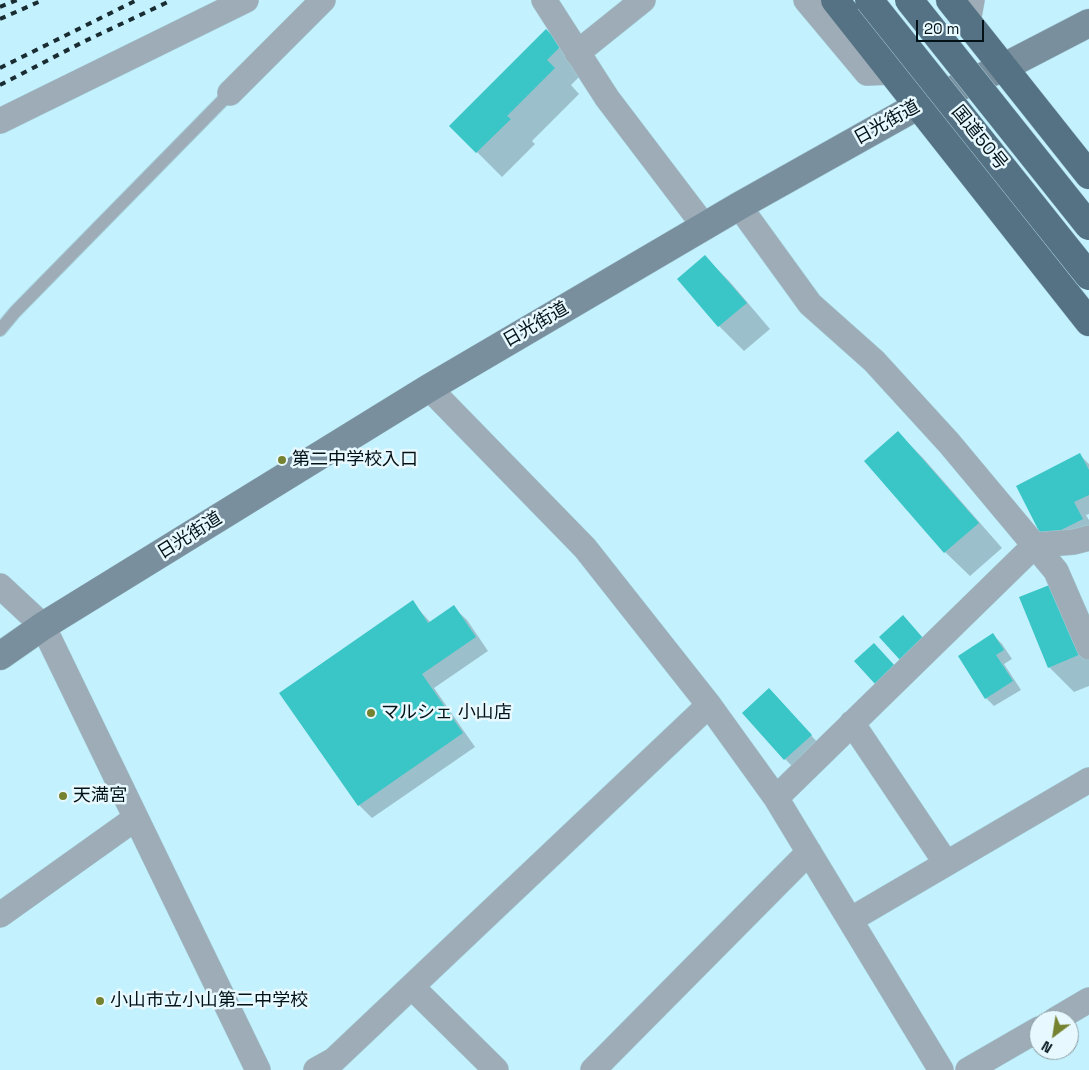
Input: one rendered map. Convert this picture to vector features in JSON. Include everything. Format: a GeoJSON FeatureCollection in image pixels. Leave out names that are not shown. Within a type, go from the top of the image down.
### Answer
{"type":"FeatureCollection","features":[{"type":"Feature","properties":{"kind":"highway"},"geometry":{"type":"LineString","coordinates":[[835,0],[920,105],[1089,322]]}},
{"type":"Feature","properties":{"kind":"highway","name":"国道50号"},"geometry":{"type":"LineString","coordinates":[[869,0],[1089,276]]}},
{"type":"Feature","properties":{"kind":"highway","name":"国道50号"},"geometry":{"type":"LineString","coordinates":[[909,0],[1089,226]]}},
{"type":"Feature","properties":{"kind":"highway"},"geometry":{"type":"LineString","coordinates":[[950,0],[970,11],[1004,67],[1089,175]]}},
{"type":"Feature","properties":{"kind":"main road","name":"日光街道"},"geometry":{"type":"LineString","coordinates":[[0,656],[43,626],[429,388],[739,206],[920,105],[1004,67],[1089,24]]}},
{"type":"Feature","properties":{"kind":"street"},"geometry":{"type":"LineString","coordinates":[[0,121],[246,0]]}},
{"type":"Feature","properties":{"kind":"street"},"geometry":{"type":"LineString","coordinates":[[230,93],[322,0]]}},
{"type":"Feature","properties":{"kind":"street"},"geometry":{"type":"LineString","coordinates":[[544,0],[607,98],[705,226]]}},
{"type":"Feature","properties":{"kind":"street"},"geometry":{"type":"LineString","coordinates":[[577,53],[643,0]]}},
{"type":"Feature","properties":{"kind":"street"},"geometry":{"type":"LineString","coordinates":[[806,0],[867,73],[893,72]]}},
{"type":"Feature","properties":{"kind":"street"},"geometry":{"type":"LineString","coordinates":[[739,206],[810,304],[874,361],[949,443],[1056,571],[1089,647]]}},
{"type":"Feature","properties":{"kind":"street"},"geometry":{"type":"LineString","coordinates":[[429,388],[585,548],[709,705],[776,798],[940,1070]]}},
{"type":"Feature","properties":{"kind":"street"},"geometry":{"type":"LineString","coordinates":[[776,798],[1035,545],[1074,542],[1089,538]]}},
{"type":"Feature","properties":{"kind":"street"},"geometry":{"type":"LineString","coordinates":[[0,586],[43,626],[258,1070]]}},
{"type":"Feature","properties":{"kind":"street"},"geometry":{"type":"LineString","coordinates":[[316,1070],[334,1060],[709,705]]}},
{"type":"Feature","properties":{"kind":"street"},"geometry":{"type":"LineString","coordinates":[[852,723],[946,863]]}},
{"type":"Feature","properties":{"kind":"street"},"geometry":{"type":"LineString","coordinates":[[850,920],[1089,780]]}},
{"type":"Feature","properties":{"kind":"street"},"geometry":{"type":"LineString","coordinates":[[0,915],[136,818]]}},
{"type":"Feature","properties":{"kind":"street"},"geometry":{"type":"LineString","coordinates":[[592,1070],[809,852]]}},
{"type":"Feature","properties":{"kind":"street"},"geometry":{"type":"LineString","coordinates":[[412,987],[496,1070]]}},
{"type":"Feature","properties":{"kind":"street"},"geometry":{"type":"LineString","coordinates":[[1072,1010],[1089,1000]]}},
{"type":"Feature","properties":{"kind":"street"},"geometry":{"type":"LineString","coordinates":[[968,1070],[1029,1035]]}},
{"type":"Feature","properties":{"kind":"lane"},"geometry":{"type":"LineString","coordinates":[[0,330],[15,312],[230,93]]}},
{"type":"Feature","properties":{"kind":"building"},"geometry":{"type":"Polygon","coordinates":[[[546,29],[562,45],[547,60],[555,68],[507,116],[511,119],[476,153],[449,126],[546,29]]]}},
{"type":"Feature","properties":{"kind":"building"},"geometry":{"type":"Polygon","coordinates":[[[705,255],[747,303],[718,327],[677,279],[705,255]]]}},
{"type":"Feature","properties":{"kind":"building"},"geometry":{"type":"Polygon","coordinates":[[[898,431],[979,523],[944,553],[864,461],[898,431]]]}},
{"type":"Feature","properties":{"kind":"building"},"geometry":{"type":"Polygon","coordinates":[[[1080,453],[1089,470],[1089,495],[1074,502],[1083,519],[1043,539],[1016,486],[1080,453]]]}},
{"type":"Feature","properties":{"kind":"building"},"geometry":{"type":"Polygon","coordinates":[[[1052,584],[1081,654],[1048,668],[1019,597],[1052,584]]]}},
{"type":"Feature","properties":{"kind":"building","name":"マルシェ 小山店"},"geometry":{"type":"Polygon","coordinates":[[[413,600],[428,623],[454,605],[476,637],[422,674],[463,733],[358,806],[279,693],[413,600]]]}},
{"type":"Feature","properties":{"kind":"building"},"geometry":{"type":"Polygon","coordinates":[[[903,615],[923,638],[900,660],[879,637],[903,615]]]}},
{"type":"Feature","properties":{"kind":"building"},"geometry":{"type":"Polygon","coordinates":[[[993,633],[1004,650],[996,655],[1013,681],[985,699],[958,656],[993,633]]]}},
{"type":"Feature","properties":{"kind":"building"},"geometry":{"type":"Polygon","coordinates":[[[874,643],[896,667],[876,685],[854,661],[874,643]]]}},
{"type":"Feature","properties":{"kind":"building"},"geometry":{"type":"Polygon","coordinates":[[[769,688],[812,735],[784,760],[742,713],[769,688]]]}},
{"type":"Feature","properties":{"kind":"railway"},"geometry":{"type":"LineString","coordinates":[[0,7],[17,0]]}},
{"type":"Feature","properties":{"kind":"railway"},"geometry":{"type":"LineString","coordinates":[[0,19],[43,0]]}},
{"type":"Feature","properties":{"kind":"railway"},"geometry":{"type":"LineString","coordinates":[[0,68],[137,0]]}},
{"type":"Feature","properties":{"kind":"railway"},"geometry":{"type":"LineString","coordinates":[[0,85],[83,42],[172,0]]}},
{"type":"Feature","properties":{"kind":"place","name":"第二中学校入口"},"geometry":{"type":"Point","coordinates":[282,460]}},
{"type":"Feature","properties":{"kind":"place","name":"マルシェ 小山店"},"geometry":{"type":"Point","coordinates":[371,713]}},
{"type":"Feature","properties":{"kind":"place","name":"天満宮"},"geometry":{"type":"Point","coordinates":[63,796]}},
{"type":"Feature","properties":{"kind":"place","name":"小山市立小山第二中学校"},"geometry":{"type":"Point","coordinates":[100,1001]}}]}
